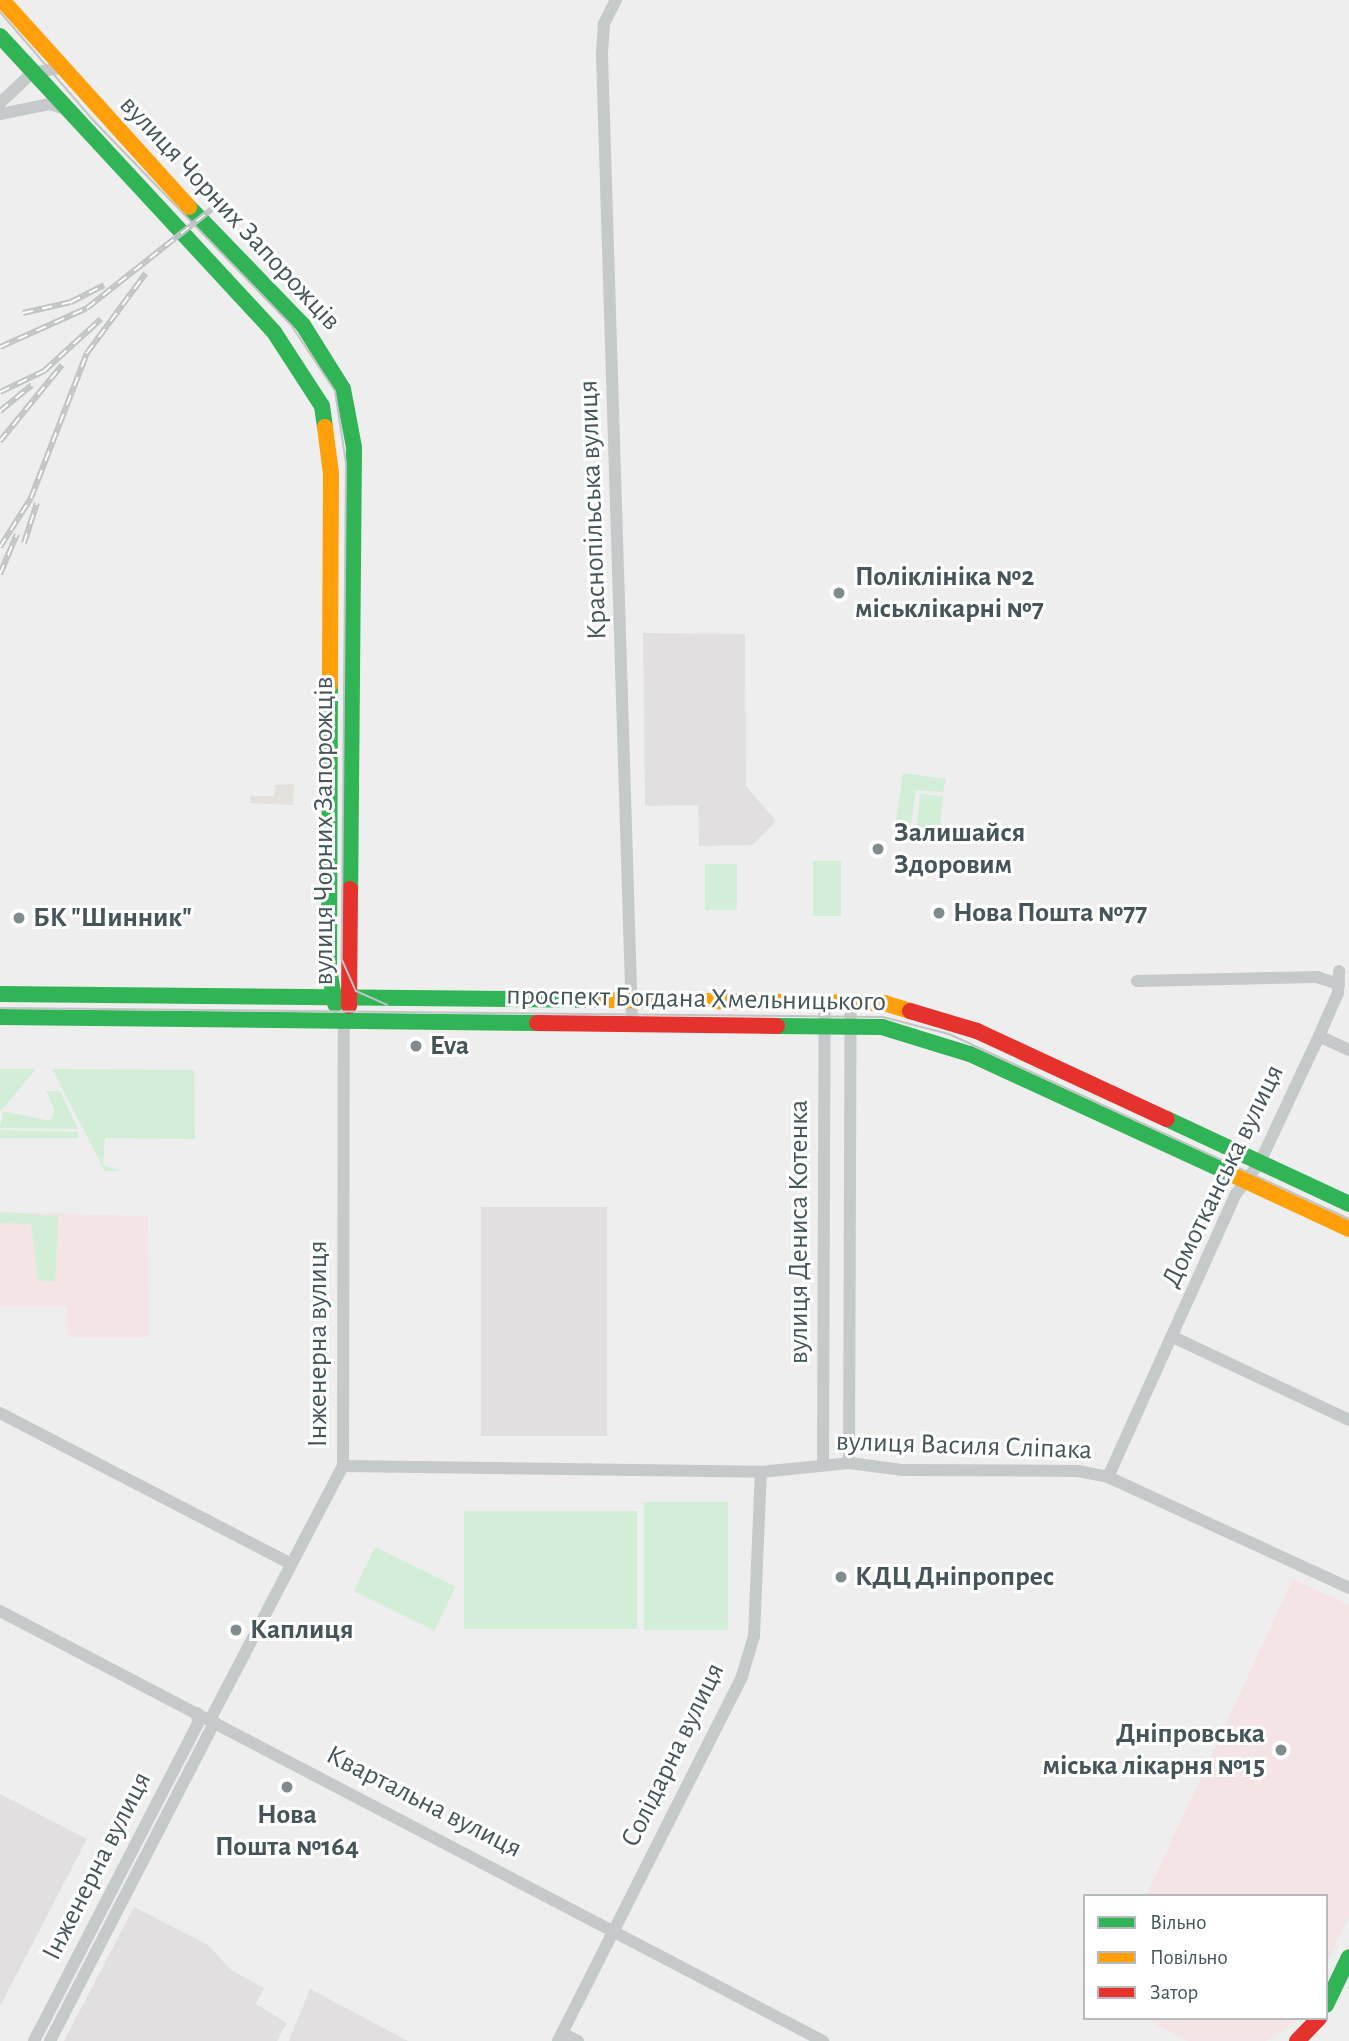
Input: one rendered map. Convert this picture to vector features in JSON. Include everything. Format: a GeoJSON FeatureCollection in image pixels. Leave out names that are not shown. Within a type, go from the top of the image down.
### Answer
{"type":"FeatureCollection","features":[{"type":"Feature","properties":{"kind":"main road","name":"вулиця Чорних Запорожців"},"geometry":{"type":"LineString","coordinates":[[2,0],[60,68],[326,355],[351,416],[352,996],[344,1019]]}},
{"type":"Feature","properties":{"kind":"main road","name":"вулиця Чорних Запорожців"},"geometry":{"type":"LineString","coordinates":[[0,36],[162,216],[287,348],[326,419],[331,996],[344,1019]]}},
{"type":"Feature","properties":{"kind":"main road"},"geometry":{"type":"LineString","coordinates":[[330,852],[350,852]]}},
{"type":"Feature","properties":{"kind":"main road","name":"проспект Богдана Хмельницького"},"geometry":{"type":"LineString","coordinates":[[0,994],[851,1000],[954,1022],[1349,1204]]}},
{"type":"Feature","properties":{"kind":"main road"},"geometry":{"type":"LineString","coordinates":[[153,995],[153,1018]]}},
{"type":"Feature","properties":{"kind":"main road","name":"проспект Богдана Хмельницького"},"geometry":{"type":"LineString","coordinates":[[0,1017],[851,1023],[948,1045],[1349,1229]]}},
{"type":"Feature","properties":{"kind":"main road"},"geometry":{"type":"LineString","coordinates":[[1328,2001],[1349,1957]]}},
{"type":"Feature","properties":{"kind":"main road"},"geometry":{"type":"LineString","coordinates":[[1297,2041],[1317,2020]]}},
{"type":"Feature","properties":{"kind":"street","name":"Краснопільська вулиця"},"geometry":{"type":"LineString","coordinates":[[616,0],[604,24],[602,55],[632,1021]]}},
{"type":"Feature","properties":{"kind":"street"},"geometry":{"type":"LineString","coordinates":[[0,103],[32,73],[60,68]]}},
{"type":"Feature","properties":{"kind":"street"},"geometry":{"type":"LineString","coordinates":[[0,114],[49,104],[63,108]]}},
{"type":"Feature","properties":{"kind":"street","name":"Домотканська вулиця"},"geometry":{"type":"LineString","coordinates":[[1108,1477],[1246,1181],[1260,1162],[1318,1036],[1339,984],[1339,971]]}},
{"type":"Feature","properties":{"kind":"street"},"geometry":{"type":"LineString","coordinates":[[1137,981],[1317,977],[1339,984]]}},
{"type":"Feature","properties":{"kind":"street","name":"вулиця Дениса Котенка"},"geometry":{"type":"LineString","coordinates":[[823,1465],[825,999]]}},
{"type":"Feature","properties":{"kind":"street","name":"вулиця Дениса Котенка"},"geometry":{"type":"LineString","coordinates":[[849,1462],[851,1000]]}},
{"type":"Feature","properties":{"kind":"street","name":"Інженерна вулиця"},"geometry":{"type":"LineString","coordinates":[[50,2041],[342,1466],[344,1019]]}},
{"type":"Feature","properties":{"kind":"street"},"geometry":{"type":"LineString","coordinates":[[1318,1036],[1349,1050]]}},
{"type":"Feature","properties":{"kind":"street"},"geometry":{"type":"LineString","coordinates":[[1173,1337],[1349,1420]]}},
{"type":"Feature","properties":{"kind":"street"},"geometry":{"type":"LineString","coordinates":[[0,1413],[292,1564]]}},
{"type":"Feature","properties":{"kind":"street","name":"вулиця Василя Сліпака"},"geometry":{"type":"LineString","coordinates":[[342,1466],[761,1472],[849,1462],[1108,1477],[1349,1588]]}},
{"type":"Feature","properties":{"kind":"street","name":"Солідарна вулиця"},"geometry":{"type":"LineString","coordinates":[[560,2037],[750,1654],[761,1472]]}},
{"type":"Feature","properties":{"kind":"street","name":"Квартальна вулиця"},"geometry":{"type":"LineString","coordinates":[[0,1611],[614,1929],[822,2041]]}},
{"type":"Feature","properties":{"kind":"street","name":"Інженерна вулиця"},"geometry":{"type":"LineString","coordinates":[[34,2041],[198,1723],[197,1713]]}},
{"type":"Feature","properties":{"kind":"street"},"geometry":{"type":"LineString","coordinates":[[560,2037],[578,2041]]}},
{"type":"Feature","properties":{"kind":"shaded area"},"geometry":{"type":"Polygon","coordinates":[[[643,633],[745,634],[746,786],[776,821],[752,845],[699,846],[698,805],[645,806],[643,633]]]}},
{"type":"Feature","properties":{"kind":"shaded area"},"geometry":{"type":"Polygon","coordinates":[[[294,784],[293,805],[250,803],[250,796],[274,796],[275,785],[294,784]]]}},
{"type":"Feature","properties":{"kind":"shaded area"},"geometry":{"type":"Polygon","coordinates":[[[481,1207],[607,1207],[607,1436],[481,1436],[481,1207]]]}},
{"type":"Feature","properties":{"kind":"shaded area"},"geometry":{"type":"Polygon","coordinates":[[[0,1212],[148,1216],[149,1337],[68,1337],[67,1306],[0,1306],[0,1212]]]}},
{"type":"Feature","properties":{"kind":"shaded area","name":"Дніпровська міська лікарня №15"},"geometry":{"type":"Polygon","coordinates":[[[1293,1579],[1349,1605],[1349,1916],[1328,1961],[1328,1894],[1147,1894],[1293,1579]]]}},
{"type":"Feature","properties":{"kind":"shaded area"},"geometry":{"type":"Polygon","coordinates":[[[0,1794],[87,1839],[0,2006],[0,1794]]]}},
{"type":"Feature","properties":{"kind":"shaded area"},"geometry":{"type":"Polygon","coordinates":[[[134,1907],[208,1945],[231,1970],[264,1988],[256,2004],[287,2023],[277,2041],[64,2041],[134,1907]]]}},
{"type":"Feature","properties":{"kind":"shaded area"},"geometry":{"type":"Polygon","coordinates":[[[310,1989],[408,2041],[289,2041],[310,1989]]]}},
{"type":"Feature","properties":{"kind":"shaded area"},"geometry":{"type":"Polygon","coordinates":[[[1148,2020],[1298,2020],[1267,2041],[1187,2041],[1148,2020]]]}},
{"type":"Feature","properties":{"kind":"green space"},"geometry":{"type":"Polygon","coordinates":[[[903,773],[946,779],[943,792],[916,790],[908,842],[893,840],[903,773]]]}},
{"type":"Feature","properties":{"kind":"green space"},"geometry":{"type":"Polygon","coordinates":[[[920,794],[943,796],[939,845],[916,843],[920,794]]]}},
{"type":"Feature","properties":{"kind":"green space"},"geometry":{"type":"Polygon","coordinates":[[[813,861],[841,861],[841,916],[813,916],[813,861]]]}},
{"type":"Feature","properties":{"kind":"green space"},"geometry":{"type":"Polygon","coordinates":[[[705,864],[737,864],[737,910],[705,910],[705,864]]]}},
{"type":"Feature","properties":{"kind":"green space"},"geometry":{"type":"Polygon","coordinates":[[[0,1069],[36,1069],[0,1112],[0,1069]]]}},
{"type":"Feature","properties":{"kind":"green space"},"geometry":{"type":"Polygon","coordinates":[[[52,1069],[194,1070],[195,1139],[105,1138],[103,1165],[120,1171],[105,1171],[52,1069]]]}},
{"type":"Feature","properties":{"kind":"green space"},"geometry":{"type":"Polygon","coordinates":[[[46,1091],[60,1091],[78,1129],[0,1128],[3,1111],[50,1121],[55,1111],[46,1091]]]}},
{"type":"Feature","properties":{"kind":"green space"},"geometry":{"type":"Polygon","coordinates":[[[0,1130],[78,1132],[78,1138],[0,1138],[0,1130]]]}},
{"type":"Feature","properties":{"kind":"green space"},"geometry":{"type":"Polygon","coordinates":[[[0,1212],[58,1216],[55,1282],[38,1280],[31,1224],[0,1223],[0,1212]]]}},
{"type":"Feature","properties":{"kind":"green space"},"geometry":{"type":"Polygon","coordinates":[[[644,1502],[728,1502],[728,1630],[644,1630],[644,1502]]]}},
{"type":"Feature","properties":{"kind":"green space"},"geometry":{"type":"Polygon","coordinates":[[[464,1511],[637,1511],[637,1629],[464,1629],[464,1511]]]}},
{"type":"Feature","properties":{"kind":"green space"},"geometry":{"type":"Polygon","coordinates":[[[375,1547],[456,1586],[434,1630],[354,1591],[375,1547]]]}},
{"type":"Feature","properties":{"kind":"tram line"},"geometry":{"type":"LineString","coordinates":[[0,12],[93,120],[291,325],[335,391],[346,463],[342,960],[356,991],[387,1005]]}},
{"type":"Feature","properties":{"kind":"tram line"},"geometry":{"type":"LineString","coordinates":[[0,1008],[883,1017],[949,1034],[1349,1219]]}},
{"type":"Feature","properties":{"kind":"railway"},"geometry":{"type":"LineString","coordinates":[[0,347],[87,308],[218,204]]}},
{"type":"Feature","properties":{"kind":"railway"},"geometry":{"type":"LineString","coordinates":[[0,547],[31,498],[87,353],[146,273]]}},
{"type":"Feature","properties":{"kind":"railway"},"geometry":{"type":"LineString","coordinates":[[23,313],[71,302],[104,285]]}},
{"type":"Feature","properties":{"kind":"railway"},"geometry":{"type":"LineString","coordinates":[[0,392],[44,371],[101,319]]}},
{"type":"Feature","properties":{"kind":"railway"},"geometry":{"type":"LineString","coordinates":[[0,441],[62,365]]}},
{"type":"Feature","properties":{"kind":"railway"},"geometry":{"type":"LineString","coordinates":[[0,411],[32,385]]}},
{"type":"Feature","properties":{"kind":"railway"},"geometry":{"type":"LineString","coordinates":[[24,543],[37,503]]}},
{"type":"Feature","properties":{"kind":"railway"},"geometry":{"type":"LineString","coordinates":[[0,574],[17,534]]}},
{"type":"Feature","properties":{"kind":"traffic: fast"},"geometry":{"type":"LineString","coordinates":[[0,36],[274,332],[322,406],[325,427]]}},
{"type":"Feature","properties":{"kind":"traffic: fast"},"geometry":{"type":"LineString","coordinates":[[189,207],[303,325],[343,389],[354,447],[350,889]]}},
{"type":"Feature","properties":{"kind":"traffic: fast"},"geometry":{"type":"LineString","coordinates":[[330,685],[329,969],[335,1004]]}},
{"type":"Feature","properties":{"kind":"traffic: fast"},"geometry":{"type":"LineString","coordinates":[[0,994],[607,1000]]}},
{"type":"Feature","properties":{"kind":"traffic: fast"},"geometry":{"type":"LineString","coordinates":[[0,1017],[537,1023]]}},
{"type":"Feature","properties":{"kind":"traffic: fast"},"geometry":{"type":"LineString","coordinates":[[777,1026],[882,1027],[970,1054],[1233,1175]]}},
{"type":"Feature","properties":{"kind":"traffic: fast"},"geometry":{"type":"LineString","coordinates":[[1167,1119],[1349,1204]]}},
{"type":"Feature","properties":{"kind":"traffic: fast"},"geometry":{"type":"LineString","coordinates":[[1328,2001],[1349,1957]]}},
{"type":"Feature","properties":{"kind":"traffic: slow"},"geometry":{"type":"LineString","coordinates":[[2,0],[189,207]]}},
{"type":"Feature","properties":{"kind":"traffic: slow"},"geometry":{"type":"LineString","coordinates":[[325,427],[331,474],[330,685]]}},
{"type":"Feature","properties":{"kind":"traffic: slow"},"geometry":{"type":"LineString","coordinates":[[607,1000],[884,1003],[910,1011]]}},
{"type":"Feature","properties":{"kind":"traffic: slow"},"geometry":{"type":"LineString","coordinates":[[1233,1175],[1349,1229]]}},
{"type":"Feature","properties":{"kind":"traffic: jam"},"geometry":{"type":"LineString","coordinates":[[349,1006],[350,889]]}},
{"type":"Feature","properties":{"kind":"traffic: jam"},"geometry":{"type":"LineString","coordinates":[[910,1011],[977,1031],[1167,1119]]}},
{"type":"Feature","properties":{"kind":"traffic: jam"},"geometry":{"type":"LineString","coordinates":[[537,1023],[777,1026]]}},
{"type":"Feature","properties":{"kind":"traffic: jam"},"geometry":{"type":"LineString","coordinates":[[1297,2041],[1317,2020]]}},
{"type":"Feature","properties":{"kind":"place","name":"Поліклініка №2 міськлікарні №7"},"geometry":{"type":"Point","coordinates":[839,593]}},
{"type":"Feature","properties":{"kind":"place","name":"Залишайся Здоровим"},"geometry":{"type":"Point","coordinates":[878,849]}},
{"type":"Feature","properties":{"kind":"place","name":"Нова Пошта №77"},"geometry":{"type":"Point","coordinates":[939,913]}},
{"type":"Feature","properties":{"kind":"place","name":"БК \"Шинник\""},"geometry":{"type":"Point","coordinates":[19,918]}},
{"type":"Feature","properties":{"kind":"place","name":"Eva"},"geometry":{"type":"Point","coordinates":[416,1046]}},
{"type":"Feature","properties":{"kind":"place","name":"КДЦ Дніпропрес"},"geometry":{"type":"Point","coordinates":[841,1577]}},
{"type":"Feature","properties":{"kind":"place","name":"Каплиця"},"geometry":{"type":"Point","coordinates":[236,1630]}},
{"type":"Feature","properties":{"kind":"place","name":"Дніпровська міська лікарня №15"},"geometry":{"type":"Point","coordinates":[1281,1750]}},
{"type":"Feature","properties":{"kind":"place","name":"Нова Пошта №164"},"geometry":{"type":"Point","coordinates":[287,1787]}}]}
